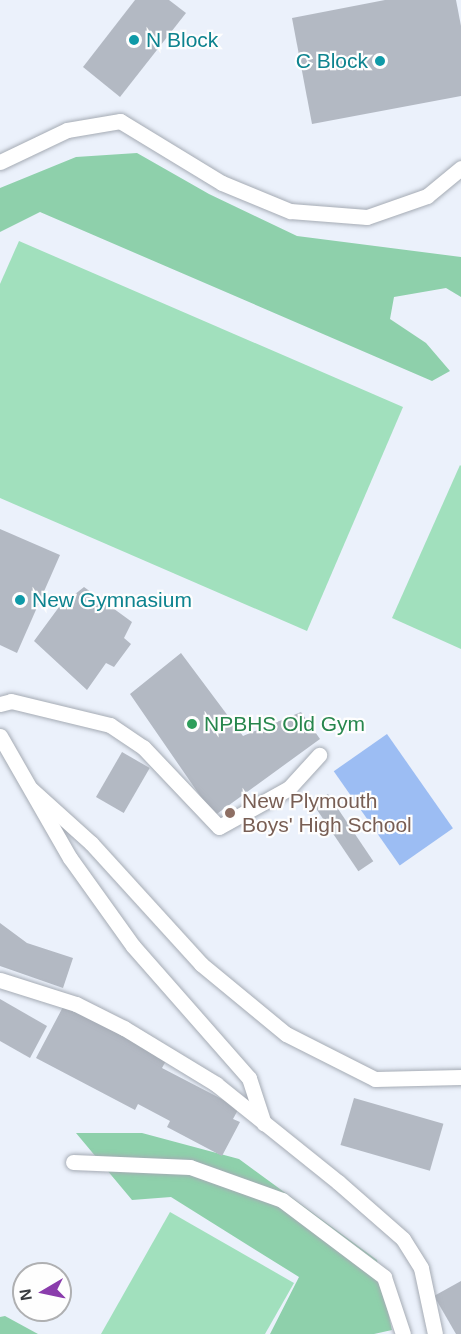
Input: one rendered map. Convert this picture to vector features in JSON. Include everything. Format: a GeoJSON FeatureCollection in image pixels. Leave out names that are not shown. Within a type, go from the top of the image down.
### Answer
{"type":"FeatureCollection","features":[{"type":"Feature","properties":{"kind":"lane"},"geometry":{"type":"LineString","coordinates":[[0,162],[67,130],[120,121],[222,183],[290,212],[368,217],[427,196],[461,168]]}},
{"type":"Feature","properties":{"kind":"lane"},"geometry":{"type":"LineString","coordinates":[[0,704],[11,701],[110,724],[144,747],[219,827],[289,788],[319,755]]}},
{"type":"Feature","properties":{"kind":"lane"},"geometry":{"type":"LineString","coordinates":[[0,736],[6,754],[31,789],[70,858],[133,946],[249,1078],[264,1124]]}},
{"type":"Feature","properties":{"kind":"lane"},"geometry":{"type":"LineString","coordinates":[[31,789],[91,843],[201,964],[286,1034],[375,1079],[461,1077]]}},
{"type":"Feature","properties":{"kind":"lane"},"geometry":{"type":"LineString","coordinates":[[0,980],[76,1004],[124,1028],[216,1084],[379,1215],[403,1239],[421,1268],[435,1334]]}},
{"type":"Feature","properties":{"kind":"lane"},"geometry":{"type":"LineString","coordinates":[[73,1162],[190,1167],[282,1200],[384,1277],[403,1334]]}},
{"type":"Feature","properties":{"kind":"green space"},"geometry":{"type":"Polygon","coordinates":[[[137,153],[209,194],[297,236],[461,257],[461,297],[446,288],[394,297],[390,319],[426,343],[450,371],[432,381],[40,212],[0,232],[0,188],[76,157],[137,153]]]}},
{"type":"Feature","properties":{"kind":"green space"},"geometry":{"type":"Polygon","coordinates":[[[19,241],[403,407],[307,631],[0,498],[0,284],[19,241]]]}},
{"type":"Feature","properties":{"kind":"green space"},"geometry":{"type":"Polygon","coordinates":[[[461,466],[461,649],[392,618],[461,466]]]}},
{"type":"Feature","properties":{"kind":"green space"},"geometry":{"type":"Polygon","coordinates":[[[76,1133],[142,1133],[239,1159],[377,1260],[392,1330],[374,1334],[270,1334],[299,1277],[171,1197],[132,1200],[76,1133]]]}},
{"type":"Feature","properties":{"kind":"green space"},"geometry":{"type":"Polygon","coordinates":[[[170,1212],[294,1283],[265,1334],[101,1334],[170,1212]]]}},
{"type":"Feature","properties":{"kind":"green space"},"geometry":{"type":"Polygon","coordinates":[[[5,1316],[12,1322],[38,1334],[0,1334],[0,1317],[5,1316]]]}},
{"type":"Feature","properties":{"kind":"water"},"geometry":{"type":"Polygon","coordinates":[[[387,734],[453,828],[400,865],[334,771],[387,734]]]}},
{"type":"Feature","properties":{"kind":"building","name":"N Block"},"geometry":{"type":"Polygon","coordinates":[[[135,0],[169,0],[186,13],[120,97],[83,67],[135,0]]]}},
{"type":"Feature","properties":{"kind":"building","name":"C Block"},"geometry":{"type":"Polygon","coordinates":[[[385,0],[456,0],[461,26],[461,96],[312,124],[292,18],[385,0]]]}},
{"type":"Feature","properties":{"kind":"building","name":"New Gymnasium"},"geometry":{"type":"Polygon","coordinates":[[[0,529],[60,555],[17,653],[0,645],[0,529]]]}},
{"type":"Feature","properties":{"kind":"building"},"geometry":{"type":"Polygon","coordinates":[[[84,587],[132,622],[124,638],[131,644],[114,667],[106,663],[87,690],[34,641],[59,607],[84,587]]]}},
{"type":"Feature","properties":{"kind":"building","name":"NPBHS Old Gym"},"geometry":{"type":"Polygon","coordinates":[[[181,653],[243,736],[301,712],[320,739],[214,816],[130,694],[181,653]]]}},
{"type":"Feature","properties":{"kind":"building"},"geometry":{"type":"Polygon","coordinates":[[[122,752],[150,768],[124,813],[96,797],[122,752]]]}},
{"type":"Feature","properties":{"kind":"building"},"geometry":{"type":"Polygon","coordinates":[[[328,794],[373,861],[358,871],[313,804],[328,794]]]}},
{"type":"Feature","properties":{"kind":"building"},"geometry":{"type":"Polygon","coordinates":[[[0,923],[27,943],[73,958],[63,988],[0,966],[0,923]]]}},
{"type":"Feature","properties":{"kind":"building"},"geometry":{"type":"Polygon","coordinates":[[[0,999],[47,1026],[30,1058],[0,1041],[0,999]]]}},
{"type":"Feature","properties":{"kind":"building"},"geometry":{"type":"Polygon","coordinates":[[[64,1005],[167,1059],[162,1068],[239,1108],[233,1119],[240,1122],[222,1156],[167,1127],[170,1121],[138,1104],[135,1110],[36,1058],[64,1005]]]}},
{"type":"Feature","properties":{"kind":"building"},"geometry":{"type":"Polygon","coordinates":[[[354,1098],[443,1124],[430,1171],[340,1145],[354,1098]]]}},
{"type":"Feature","properties":{"kind":"building"},"geometry":{"type":"Polygon","coordinates":[[[461,1281],[461,1334],[456,1334],[434,1296],[461,1281]]]}},
{"type":"Feature","properties":{"kind":"place","name":"N Block"},"geometry":{"type":"Point","coordinates":[134,40]}},
{"type":"Feature","properties":{"kind":"place","name":"C Block"},"geometry":{"type":"Point","coordinates":[380,61]}},
{"type":"Feature","properties":{"kind":"place","name":"New Gymnasium"},"geometry":{"type":"Point","coordinates":[20,600]}},
{"type":"Feature","properties":{"kind":"place","name":"NPBHS Old Gym"},"geometry":{"type":"Point","coordinates":[192,724]}},
{"type":"Feature","properties":{"kind":"place","name":"New Plymouth Boys' High School"},"geometry":{"type":"Point","coordinates":[230,813]}}]}
